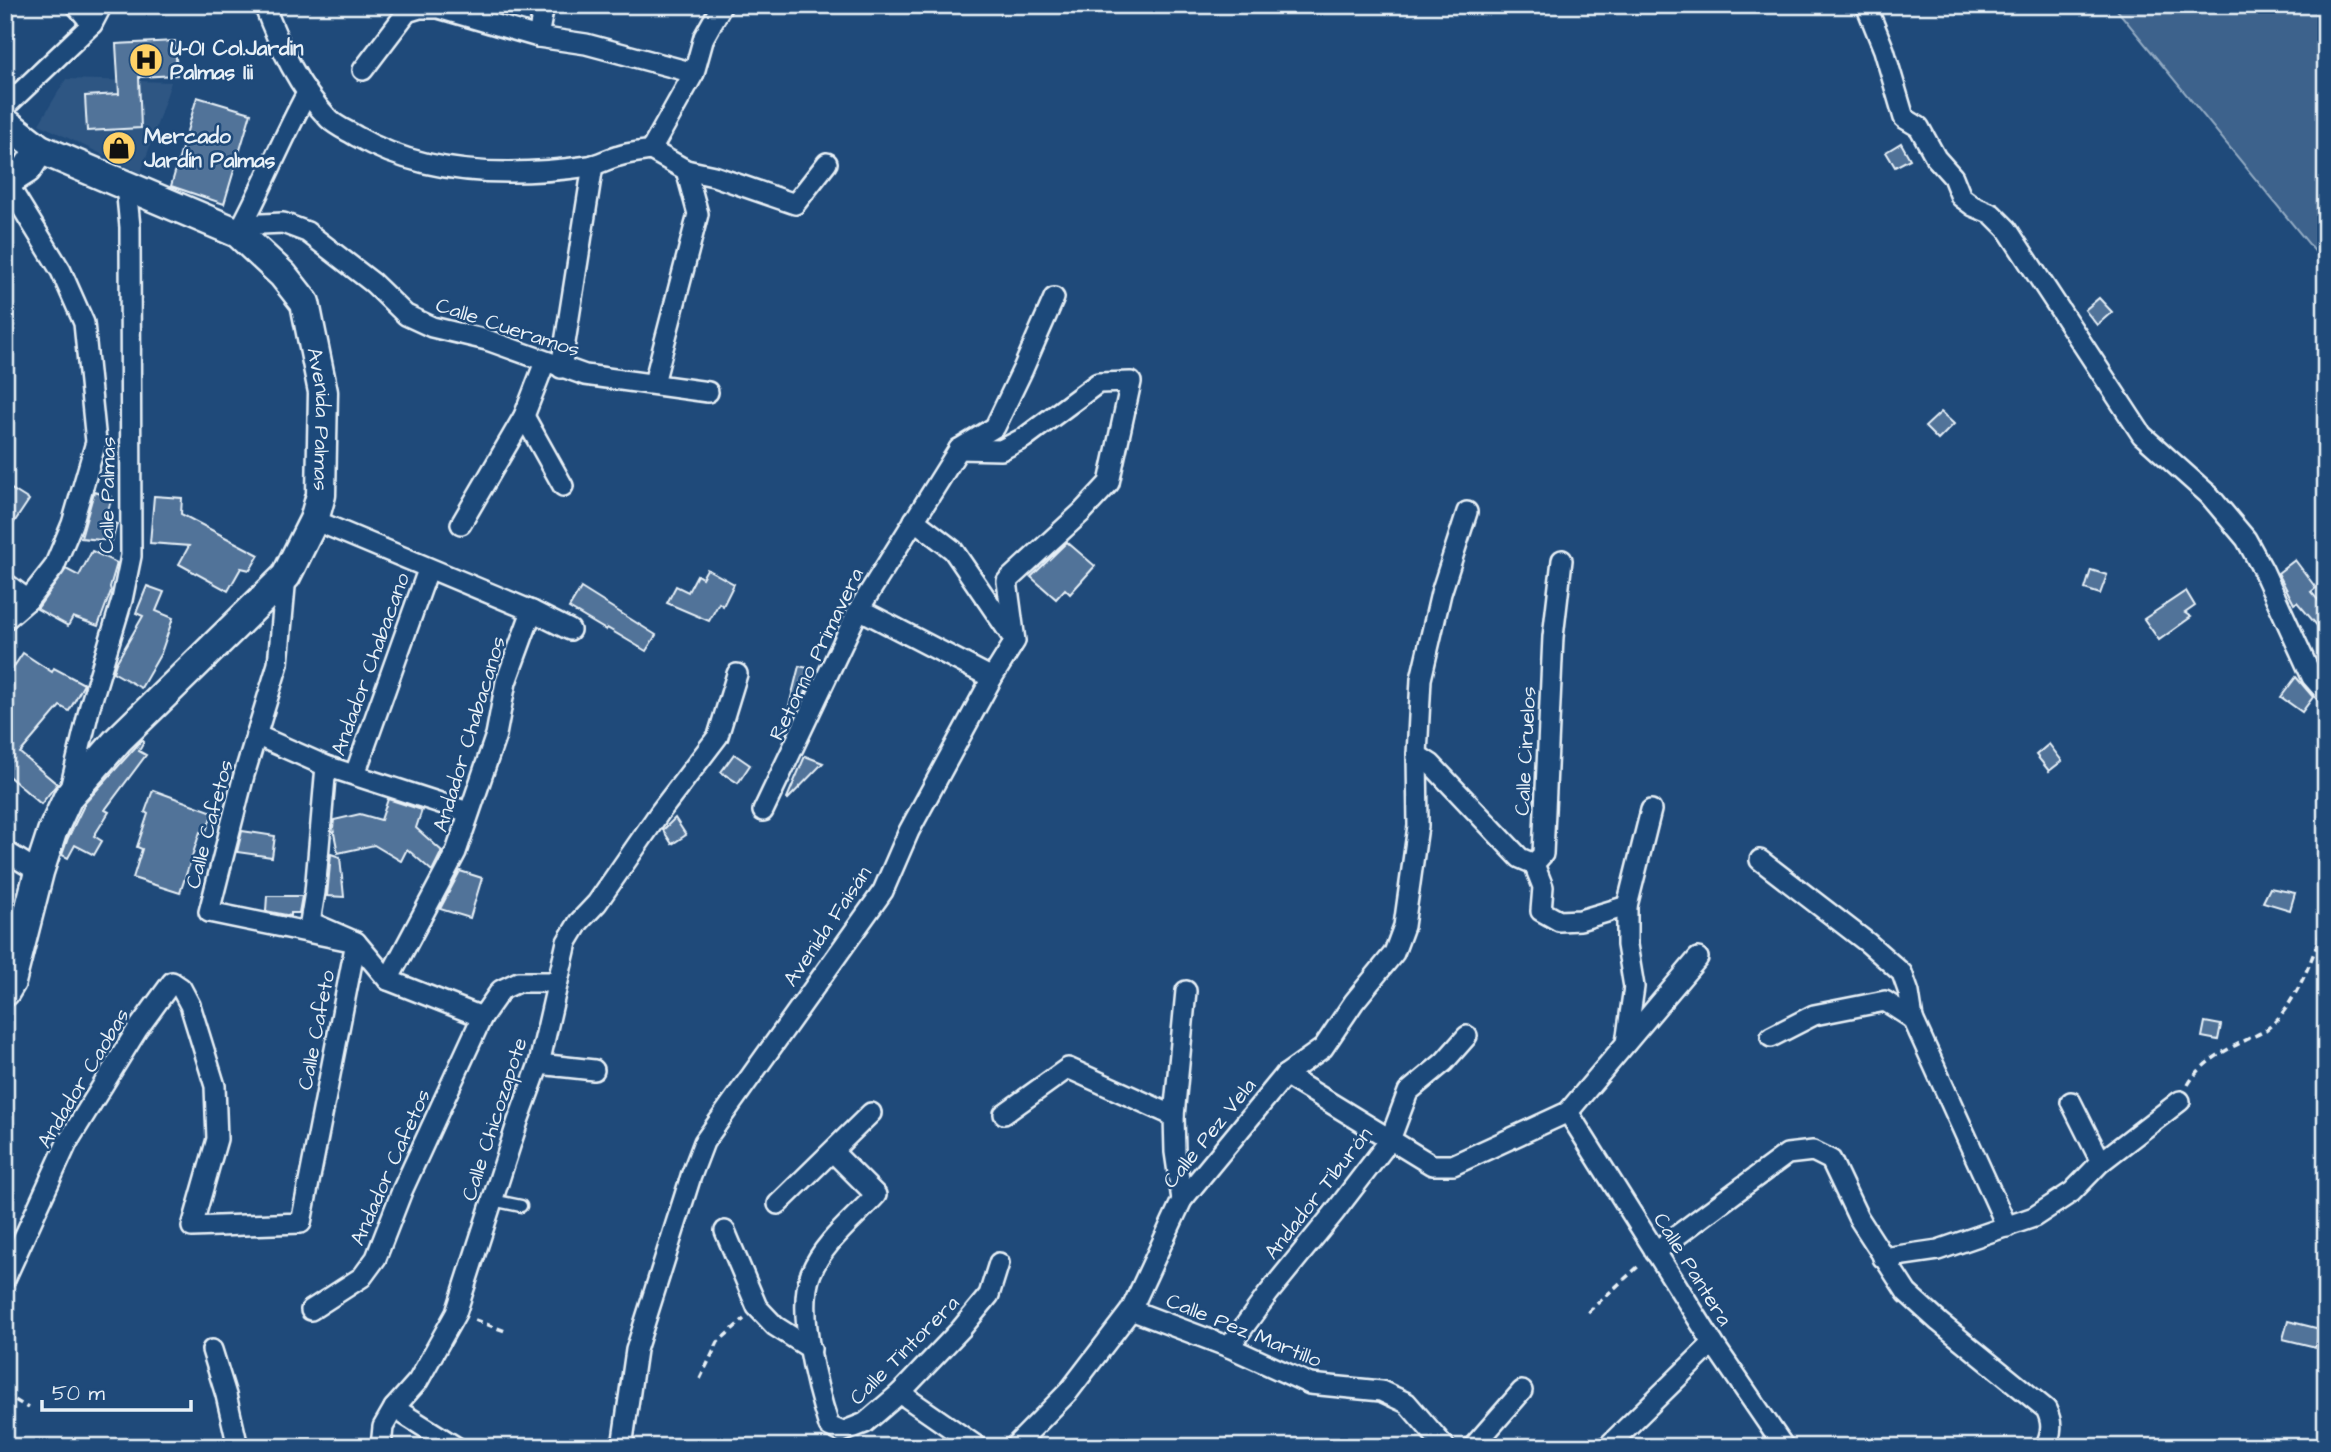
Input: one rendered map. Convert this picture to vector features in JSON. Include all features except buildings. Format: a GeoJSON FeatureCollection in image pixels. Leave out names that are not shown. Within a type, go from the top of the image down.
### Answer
{"type":"FeatureCollection","features":[{"type":"Feature","properties":{"kind":"main road","name":"Avenida Palmas"},"geometry":{"type":"LineString","coordinates":[[5,121],[40,149],[126,186],[240,229],[305,303],[323,392],[321,495],[314,520],[286,576],[118,740],[68,797],[52,832],[39,872],[11,982],[5,992]]}},
{"type":"Feature","properties":{"kind":"main road"},"geometry":{"type":"LineString","coordinates":[[6,183],[27,169],[40,149]]}},
{"type":"Feature","properties":{"kind":"street"},"geometry":{"type":"LineString","coordinates":[[76,5],[92,24]]}},
{"type":"Feature","properties":{"kind":"street"},"geometry":{"type":"LineString","coordinates":[[5,107],[92,24],[102,5]]}},
{"type":"Feature","properties":{"kind":"street"},"geometry":{"type":"LineString","coordinates":[[264,5],[283,54],[307,93],[332,122],[372,146],[427,165],[480,172],[531,173],[593,165],[619,156],[651,150],[686,170],[713,176],[794,204],[827,163]]}},
{"type":"Feature","properties":{"kind":"street"},"geometry":{"type":"LineString","coordinates":[[538,37],[544,5]]}},
{"type":"Feature","properties":{"kind":"street"},"geometry":{"type":"LineString","coordinates":[[651,150],[694,73],[704,37],[722,5]]}},
{"type":"Feature","properties":{"kind":"street"},"geometry":{"type":"LineString","coordinates":[[1867,5],[1884,50],[1904,118],[1919,127],[1936,158],[1953,177],[1961,197],[1973,206],[1992,214],[2007,229],[2142,435],[2209,495],[2246,539],[2274,592],[2312,677],[2326,693]]}},
{"type":"Feature","properties":{"kind":"street"},"geometry":{"type":"LineString","coordinates":[[363,70],[407,12],[420,8],[438,8],[538,37],[586,44],[694,73]]}},
{"type":"Feature","properties":{"kind":"street"},"geometry":{"type":"LineString","coordinates":[[240,229],[262,188],[284,134],[307,93]]}},
{"type":"Feature","properties":{"kind":"street"},"geometry":{"type":"LineString","coordinates":[[461,524],[553,365],[593,165]]}},
{"type":"Feature","properties":{"kind":"street"},"geometry":{"type":"LineString","coordinates":[[654,383],[698,214],[686,170]]}},
{"type":"Feature","properties":{"kind":"street"},"geometry":{"type":"LineString","coordinates":[[5,620],[28,600],[54,566],[72,524],[96,442],[83,323],[61,271],[6,183]]}},
{"type":"Feature","properties":{"kind":"street","name":"Calle Palmas"},"geometry":{"type":"LineString","coordinates":[[68,797],[90,706],[122,600],[131,556],[130,227],[126,186]]}},
{"type":"Feature","properties":{"kind":"street","name":"Calle Cueramos"},"geometry":{"type":"LineString","coordinates":[[240,229],[283,223],[307,232],[373,283],[406,315],[432,327],[487,340],[585,375],[708,393]]}},
{"type":"Feature","properties":{"kind":"street"},"geometry":{"type":"LineString","coordinates":[[959,449],[995,427],[1054,298]]}},
{"type":"Feature","properties":{"kind":"street"},"geometry":{"type":"LineString","coordinates":[[959,449],[1001,450],[1024,438],[1098,383],[1131,382],[1109,483],[1082,512],[1007,581],[1015,641]]}},
{"type":"Feature","properties":{"kind":"street"},"geometry":{"type":"LineString","coordinates":[[524,416],[563,486]]}},
{"type":"Feature","properties":{"kind":"street","name":"Retorno Primavera"},"geometry":{"type":"LineString","coordinates":[[763,811],[859,609],[959,449]]}},
{"type":"Feature","properties":{"kind":"street"},"geometry":{"type":"LineString","coordinates":[[1285,1075],[1324,1048],[1354,1002],[1394,953],[1404,926],[1418,826],[1417,755],[1421,679],[1441,593],[1467,512]]}},
{"type":"Feature","properties":{"kind":"street"},"geometry":{"type":"LineString","coordinates":[[314,520],[532,611],[570,630]]}},
{"type":"Feature","properties":{"kind":"street"},"geometry":{"type":"LineString","coordinates":[[914,520],[953,550],[1015,641]]}},
{"type":"Feature","properties":{"kind":"street","name":"Calle Ciruelos"},"geometry":{"type":"LineString","coordinates":[[1534,864],[1543,854],[1553,637],[1562,561]]}},
{"type":"Feature","properties":{"kind":"street","name":"Andador Chabacano"},"geometry":{"type":"LineString","coordinates":[[355,774],[428,569]]}},
{"type":"Feature","properties":{"kind":"street","name":"Calle Cafetos"},"geometry":{"type":"LineString","coordinates":[[286,576],[278,664],[256,735],[209,912],[356,942]]}},
{"type":"Feature","properties":{"kind":"street"},"geometry":{"type":"LineString","coordinates":[[5,583],[28,600]]}},
{"type":"Feature","properties":{"kind":"street"},"geometry":{"type":"LineString","coordinates":[[859,609],[992,678]]}},
{"type":"Feature","properties":{"kind":"street","name":"Andador Chabacanos"},"geometry":{"type":"LineString","coordinates":[[388,980],[456,852],[496,735],[506,682],[532,611]]}},
{"type":"Feature","properties":{"kind":"street","name":"Avenida Faisán"},"geometry":{"type":"LineString","coordinates":[[622,1447],[636,1350],[704,1142],[883,891],[909,831],[1015,641]]}},
{"type":"Feature","properties":{"kind":"street","name":"Calle Chicozapote"},"geometry":{"type":"LineString","coordinates":[[381,1447],[383,1427],[394,1408],[418,1381],[456,1313],[538,1064],[566,942],[579,922],[597,904],[660,812],[718,736],[737,674]]}},
{"type":"Feature","properties":{"kind":"street"},"geometry":{"type":"LineString","coordinates":[[256,735],[326,766],[468,812]]}},
{"type":"Feature","properties":{"kind":"street"},"geometry":{"type":"LineString","coordinates":[[1417,755],[1431,764],[1520,858],[1534,864],[1543,887],[1541,911],[1559,920],[1580,920],[1627,906]]}},
{"type":"Feature","properties":{"kind":"street"},"geometry":{"type":"LineString","coordinates":[[326,766],[316,892],[310,922],[356,942],[388,980],[482,1017]]}},
{"type":"Feature","properties":{"kind":"street"},"geometry":{"type":"LineString","coordinates":[[1626,1043],[1634,987],[1628,945],[1627,906],[1651,810]]}},
{"type":"Feature","properties":{"kind":"street"},"geometry":{"type":"LineString","coordinates":[[5,851],[39,872]]}},
{"type":"Feature","properties":{"kind":"street"},"geometry":{"type":"LineString","coordinates":[[1760,860],[1868,943],[1902,973],[1909,993],[1913,1019],[2007,1227]]}},
{"type":"Feature","properties":{"kind":"street","name":"Calle Cafeto"},"geometry":{"type":"LineString","coordinates":[[172,982],[181,988],[190,1005],[215,1086],[217,1139],[192,1227],[301,1223],[356,942]]}},
{"type":"Feature","properties":{"kind":"street"},"geometry":{"type":"LineString","coordinates":[[1568,1111],[1698,958]]}},
{"type":"Feature","properties":{"kind":"street","name":"Andador Caobas"},"geometry":{"type":"LineString","coordinates":[[5,1279],[67,1143],[137,1030],[172,982]]}},
{"type":"Feature","properties":{"kind":"street","name":"Andador Cafetos"},"geometry":{"type":"LineString","coordinates":[[311,1310],[362,1277],[376,1258],[402,1191],[482,1017],[501,990],[518,982],[557,982]]}},
{"type":"Feature","properties":{"kind":"street"},"geometry":{"type":"LineString","coordinates":[[1182,1200],[1175,1152],[1174,1116],[1186,991]]}},
{"type":"Feature","properties":{"kind":"street"},"geometry":{"type":"LineString","coordinates":[[1771,1037],[1814,1016],[1885,1000],[1913,1019]]}},
{"type":"Feature","properties":{"kind":"street","name":"Andador Tiburón"},"geometry":{"type":"LineString","coordinates":[[1229,1347],[1390,1140],[1408,1093],[1444,1062],[1467,1037]]}},
{"type":"Feature","properties":{"kind":"street"},"geometry":{"type":"LineString","coordinates":[[538,1064],[594,1070]]}},
{"type":"Feature","properties":{"kind":"street"},"geometry":{"type":"LineString","coordinates":[[1004,1114],[1068,1068],[1174,1116]]}},
{"type":"Feature","properties":{"kind":"street","name":"Calle Pez Vela"},"geometry":{"type":"LineString","coordinates":[[1014,1447],[1069,1391],[1131,1310],[1182,1200],[1285,1075],[1432,1165],[1453,1165],[1568,1111]]}},
{"type":"Feature","properties":{"kind":"street"},"geometry":{"type":"LineString","coordinates":[[1883,1258],[1938,1250],[2034,1217],[2072,1192],[2101,1162],[2180,1101]]}},
{"type":"Feature","properties":{"kind":"street"},"geometry":{"type":"LineString","coordinates":[[2071,1102],[2101,1162]]}},
{"type":"Feature","properties":{"kind":"street","name":"Calle Pantera"},"geometry":{"type":"LineString","coordinates":[[1568,1111],[1779,1445]]}},
{"type":"Feature","properties":{"kind":"street"},"geometry":{"type":"LineString","coordinates":[[778,1204],[871,1113]]}},
{"type":"Feature","properties":{"kind":"street"},"geometry":{"type":"LineString","coordinates":[[1655,1252],[1787,1154],[1813,1151],[1831,1160],[1857,1217],[1907,1293],[2046,1409],[2052,1421],[2050,1437],[2045,1447]]}},
{"type":"Feature","properties":{"kind":"street","name":"Calle Tintorera"},"geometry":{"type":"LineString","coordinates":[[833,1152],[876,1195],[824,1251],[811,1273],[805,1293],[818,1392],[829,1426],[842,1432],[865,1423],[900,1393],[961,1329],[989,1295],[999,1264]]}},
{"type":"Feature","properties":{"kind":"street"},"geometry":{"type":"LineString","coordinates":[[725,1231],[757,1307],[775,1326],[811,1349]]}},
{"type":"Feature","properties":{"kind":"street","name":"Calle Pez Martillo"},"geometry":{"type":"LineString","coordinates":[[1131,1310],[1229,1347],[1310,1384],[1381,1391],[1407,1403],[1445,1447]]}},
{"type":"Feature","properties":{"kind":"street"},"geometry":{"type":"LineString","coordinates":[[1607,1447],[1713,1343]]}},
{"type":"Feature","properties":{"kind":"street"},"geometry":{"type":"LineString","coordinates":[[212,1350],[238,1447]]}},
{"type":"Feature","properties":{"kind":"street"},"geometry":{"type":"LineString","coordinates":[[1473,1447],[1522,1391]]}},
{"type":"Feature","properties":{"kind":"street"},"geometry":{"type":"LineString","coordinates":[[900,1393],[978,1447]]}},
{"type":"Feature","properties":{"kind":"street"},"geometry":{"type":"LineString","coordinates":[[394,1408],[456,1447]]}},
{"type":"Feature","properties":{"kind":"lane"},"geometry":{"type":"LineString","coordinates":[[492,1200],[521,1206]]}},
{"type":"Feature","properties":{"kind":"path"},"geometry":{"type":"LineString","coordinates":[[2180,1101],[2192,1078],[2214,1057],[2267,1030],[2288,1006],[2314,953],[2326,914]]}},
{"type":"Feature","properties":{"kind":"path"},"geometry":{"type":"LineString","coordinates":[[1588,1312],[1655,1252]]}},
{"type":"Feature","properties":{"kind":"path"},"geometry":{"type":"LineString","coordinates":[[701,1379],[718,1342],[757,1307]]}},
{"type":"Feature","properties":{"kind":"path"},"geometry":{"type":"LineString","coordinates":[[456,1313],[505,1331]]}},
{"type":"Feature","properties":{"kind":"path"},"geometry":{"type":"LineString","coordinates":[[5,1394],[28,1408]]}},
{"type":"Feature","properties":{"kind":"shaded area"},"geometry":{"type":"Polygon","coordinates":[[[2113,5],[2326,5],[2326,265],[2113,5]]]}},
{"type":"Feature","properties":{"kind":"shaded area","name":"Mercado Jardín Palmas"},"geometry":{"type":"Polygon","coordinates":[[[66,79],[171,82],[141,173],[39,124],[66,79]]]}},
{"type":"Feature","properties":{"kind":"place","name":"U-01 Col.Jardin Palmas Iii"},"geometry":{"type":"Point","coordinates":[146,60]}},
{"type":"Feature","properties":{"kind":"place","name":"Mercado Jardín Palmas"},"geometry":{"type":"Point","coordinates":[119,148]}}]}
